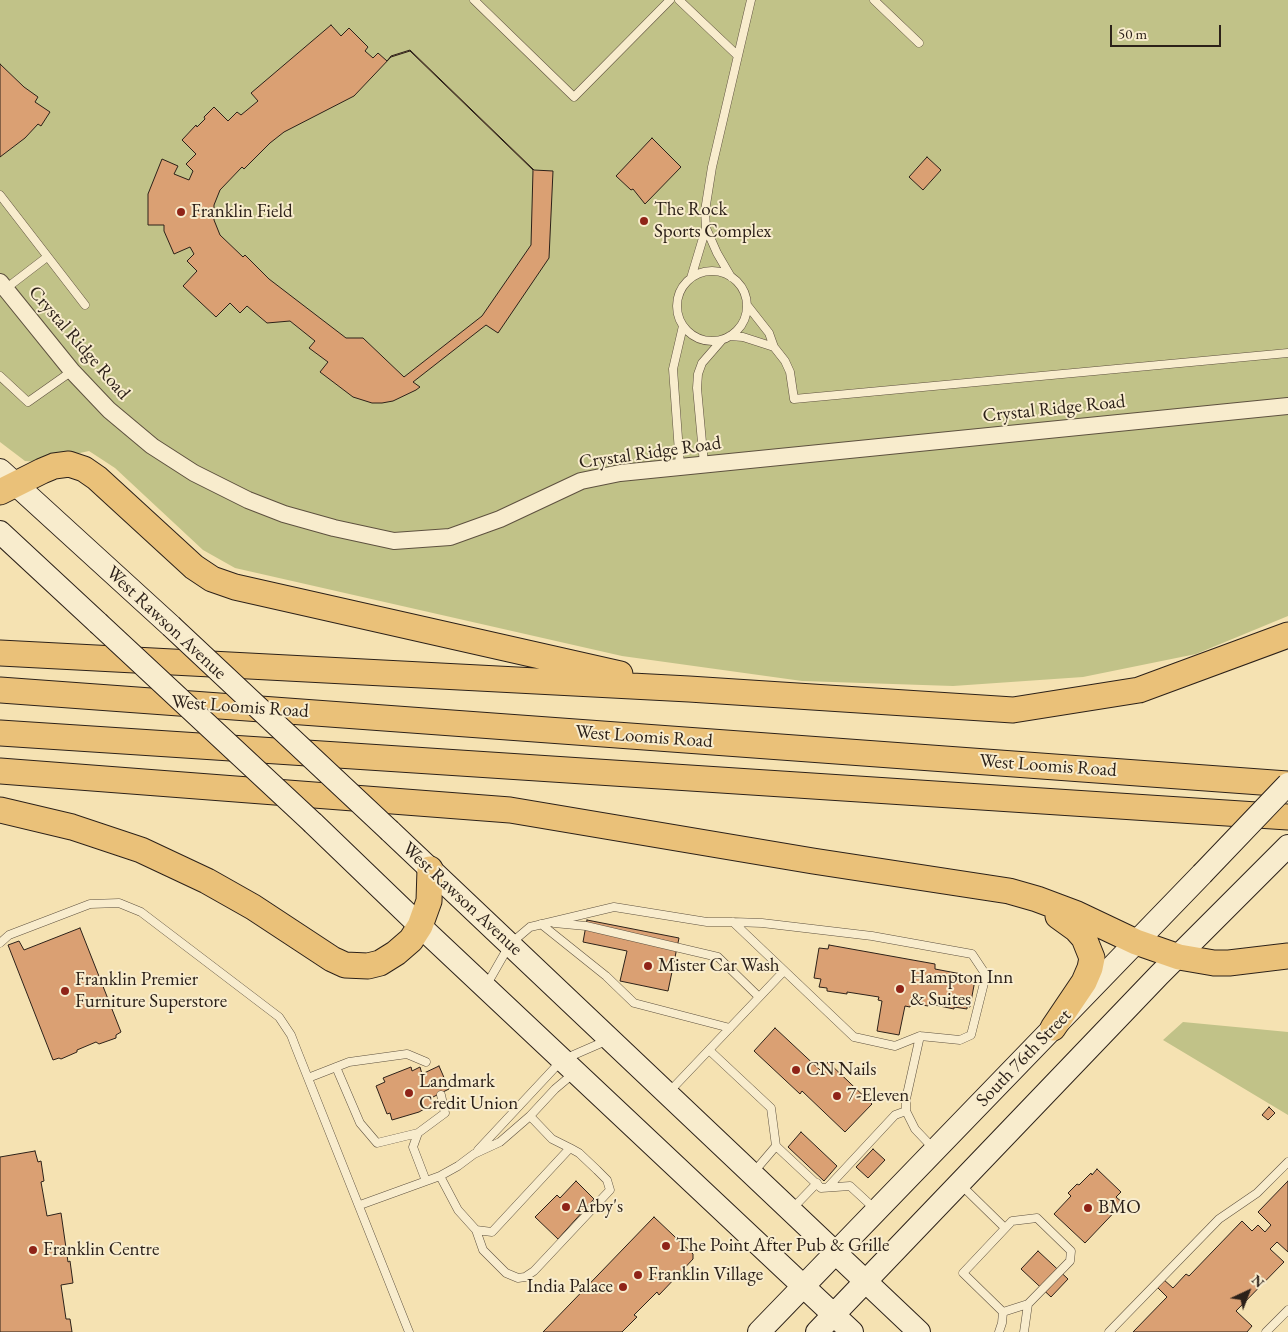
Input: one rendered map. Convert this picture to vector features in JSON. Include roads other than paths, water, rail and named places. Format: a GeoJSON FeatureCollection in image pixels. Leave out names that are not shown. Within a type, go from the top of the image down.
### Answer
{"type":"FeatureCollection","features":[{"type":"Feature","properties":{"kind":"main road"},"geometry":{"type":"LineString","coordinates":[[5,482],[35,474],[54,466],[69,464],[84,469],[98,478],[194,567],[212,579],[235,587],[688,689]]}},
{"type":"Feature","properties":{"kind":"main road","name":"West Rawson Avenue"},"geometry":{"type":"LineString","coordinates":[[5,482],[171,626],[792,1210],[919,1332]]}},
{"type":"Feature","properties":{"kind":"main road"},"geometry":{"type":"LineString","coordinates":[[0,532],[313,822],[420,926],[852,1332]]}},
{"type":"Feature","properties":{"kind":"main road"},"geometry":{"type":"LineString","coordinates":[[0,654],[688,689],[1013,710],[1139,690],[1288,635]]}},
{"type":"Feature","properties":{"kind":"main road","name":"West Loomis Road"},"geometry":{"type":"LineString","coordinates":[[0,690],[1288,784]]}},
{"type":"Feature","properties":{"kind":"main road","name":"West Loomis Road"},"geometry":{"type":"LineString","coordinates":[[0,734],[1288,817]]}},
{"type":"Feature","properties":{"kind":"main road"},"geometry":{"type":"LineString","coordinates":[[0,771],[510,810],[813,862],[1008,891],[1037,899],[1077,914],[1136,942],[1179,957],[1229,963],[1288,956]]}},
{"type":"Feature","properties":{"kind":"main road","name":"South 76th Street"},"geometry":{"type":"LineString","coordinates":[[759,1332],[1288,784]]}},
{"type":"Feature","properties":{"kind":"main road"},"geometry":{"type":"LineString","coordinates":[[0,810],[72,827],[140,850],[207,881],[253,907],[332,959],[345,965],[368,966],[380,963],[396,953],[411,940],[420,926],[429,901],[430,869]]}},
{"type":"Feature","properties":{"kind":"main road"},"geometry":{"type":"LineString","coordinates":[[817,1332],[1159,975],[1288,846]]}},
{"type":"Feature","properties":{"kind":"main road"},"geometry":{"type":"LineString","coordinates":[[1008,891],[1044,907],[1076,929],[1084,938],[1092,958],[1084,982],[1053,1028]]}},
{"type":"Feature","properties":{"kind":"street","name":"Crystal Ridge Road"},"geometry":{"type":"LineString","coordinates":[[2,288],[72,371],[109,410],[152,446],[194,474],[248,500],[284,514],[334,528],[394,541],[450,537],[500,519],[580,481],[620,473],[1288,406]]}},
{"type":"Feature","properties":{"kind":"lane"},"geometry":{"type":"LineString","coordinates":[[474,0],[574,98],[670,0]]}},
{"type":"Feature","properties":{"kind":"lane"},"geometry":{"type":"LineString","coordinates":[[679,0],[737,55]]}},
{"type":"Feature","properties":{"kind":"lane"},"geometry":{"type":"LineString","coordinates":[[731,277],[717,253],[706,228],[706,192],[751,0]]}},
{"type":"Feature","properties":{"kind":"lane"},"geometry":{"type":"LineString","coordinates":[[874,0],[919,43]]}},
{"type":"Feature","properties":{"kind":"lane"},"geometry":{"type":"LineString","coordinates":[[0,195],[85,305]]}},
{"type":"Feature","properties":{"kind":"lane"},"geometry":{"type":"LineString","coordinates":[[706,228],[690,278],[681,291],[677,306],[683,326],[691,334],[701,339],[711,342],[722,340],[740,328],[746,317],[748,305]]}},
{"type":"Feature","properties":{"kind":"lane"},"geometry":{"type":"LineString","coordinates":[[2,288],[47,257]]}},
{"type":"Feature","properties":{"kind":"lane"},"geometry":{"type":"LineString","coordinates":[[690,278],[700,273],[722,272],[740,284],[748,305],[769,333],[774,347],[785,361],[790,372],[794,399],[1288,353]]}},
{"type":"Feature","properties":{"kind":"lane"},"geometry":{"type":"LineString","coordinates":[[680,466],[673,369],[683,326]]}},
{"type":"Feature","properties":{"kind":"lane"},"geometry":{"type":"LineString","coordinates":[[730,336],[743,337],[774,347]]}},
{"type":"Feature","properties":{"kind":"lane"},"geometry":{"type":"LineString","coordinates":[[704,464],[697,388],[698,374],[702,362],[722,340]]}},
{"type":"Feature","properties":{"kind":"lane"},"geometry":{"type":"LineString","coordinates":[[0,376],[28,402],[72,371]]}},
{"type":"Feature","properties":{"kind":"lane"},"geometry":{"type":"LineString","coordinates":[[0,943],[9,935],[90,904],[119,903],[141,912],[279,1017],[291,1035],[409,1332]]}},
{"type":"Feature","properties":{"kind":"lane"},"geometry":{"type":"LineString","coordinates":[[486,988],[510,944],[530,927],[614,908],[707,922],[734,922],[762,923],[872,936],[972,954],[986,975],[971,1035],[960,1040],[920,1036],[895,1046],[854,1037],[734,922]]}},
{"type":"Feature","properties":{"kind":"lane"},"geometry":{"type":"LineString","coordinates":[[544,923],[586,926],[718,958],[759,997]]}},
{"type":"Feature","properties":{"kind":"lane"},"geometry":{"type":"LineString","coordinates":[[544,923],[606,976],[634,1003],[730,1028]]}},
{"type":"Feature","properties":{"kind":"lane"},"geometry":{"type":"LineString","coordinates":[[668,1093],[784,971]]}},
{"type":"Feature","properties":{"kind":"lane"},"geometry":{"type":"LineString","coordinates":[[920,1036],[906,1099],[906,1112],[915,1129],[936,1150]]}},
{"type":"Feature","properties":{"kind":"lane"},"geometry":{"type":"LineString","coordinates":[[360,1205],[440,1176],[458,1166],[474,1154],[569,1066],[610,1039]]}},
{"type":"Feature","properties":{"kind":"lane"},"geometry":{"type":"LineString","coordinates":[[709,1050],[771,1108],[776,1146],[821,1188],[850,1186],[877,1211]]}},
{"type":"Feature","properties":{"kind":"lane"},"geometry":{"type":"LineString","coordinates":[[308,1078],[349,1062],[407,1054],[426,1062]]}},
{"type":"Feature","properties":{"kind":"lane"},"geometry":{"type":"LineString","coordinates":[[474,1154],[500,1142],[530,1116],[555,1089],[564,1083],[569,1066]]}},
{"type":"Feature","properties":{"kind":"lane"},"geometry":{"type":"LineString","coordinates":[[336,1067],[360,1123],[376,1142],[418,1133],[446,1113],[441,1095]]}},
{"type":"Feature","properties":{"kind":"lane"},"geometry":{"type":"LineString","coordinates":[[828,1187],[895,1115],[906,1112]]}},
{"type":"Feature","properties":{"kind":"lane"},"geometry":{"type":"LineString","coordinates":[[440,1176],[458,1210],[476,1230],[483,1250],[506,1273],[518,1278],[525,1277],[534,1271],[610,1190],[607,1180],[579,1153],[552,1139],[530,1116]]}},
{"type":"Feature","properties":{"kind":"lane"},"geometry":{"type":"LineString","coordinates":[[418,1133],[413,1147],[426,1181]]}},
{"type":"Feature","properties":{"kind":"lane"},"geometry":{"type":"LineString","coordinates":[[753,1174],[776,1146]]}},
{"type":"Feature","properties":{"kind":"lane"},"geometry":{"type":"LineString","coordinates":[[476,1230],[492,1232],[570,1148]]}},
{"type":"Feature","properties":{"kind":"lane"},"geometry":{"type":"LineString","coordinates":[[1109,1332],[1219,1220],[1257,1193],[1288,1162]]}},
{"type":"Feature","properties":{"kind":"lane"},"geometry":{"type":"LineString","coordinates":[[792,1210],[817,1183]]}},
{"type":"Feature","properties":{"kind":"lane"},"geometry":{"type":"LineString","coordinates":[[959,1184],[1005,1228]]}},
{"type":"Feature","properties":{"kind":"lane"},"geometry":{"type":"LineString","coordinates":[[1037,1218],[1071,1251],[1070,1261],[1028,1304],[1003,1312],[963,1273],[1012,1221],[1037,1218]]}},
{"type":"Feature","properties":{"kind":"lane"},"geometry":{"type":"LineString","coordinates":[[1024,1332],[1028,1304]]}},
{"type":"Feature","properties":{"kind":"lane"},"geometry":{"type":"LineString","coordinates":[[1266,1332],[1288,1310]]}},
{"type":"Feature","properties":{"kind":"lane"},"geometry":{"type":"LineString","coordinates":[[998,1332],[1002,1323],[1003,1312]]}},
{"type":"Feature","properties":{"kind":"place","name":"Franklin Field"},"geometry":{"type":"Point","coordinates":[181,212]}},
{"type":"Feature","properties":{"kind":"place","name":"The Rock Sports Complex"},"geometry":{"type":"Point","coordinates":[644,221]}},
{"type":"Feature","properties":{"kind":"place","name":"Mister Car Wash"},"geometry":{"type":"Point","coordinates":[648,966]}},
{"type":"Feature","properties":{"kind":"place","name":"Hampton Inn & Suites"},"geometry":{"type":"Point","coordinates":[900,989]}},
{"type":"Feature","properties":{"kind":"place","name":"Franklin Premier Furniture Superstore"},"geometry":{"type":"Point","coordinates":[65,991]}},
{"type":"Feature","properties":{"kind":"place","name":"CN Nails"},"geometry":{"type":"Point","coordinates":[796,1070]}},
{"type":"Feature","properties":{"kind":"place","name":"Landmark Credit Union"},"geometry":{"type":"Point","coordinates":[409,1093]}},
{"type":"Feature","properties":{"kind":"place","name":"7-Eleven"},"geometry":{"type":"Point","coordinates":[837,1096]}},
{"type":"Feature","properties":{"kind":"place","name":"Arby's"},"geometry":{"type":"Point","coordinates":[566,1207]}},
{"type":"Feature","properties":{"kind":"place","name":"BMO"},"geometry":{"type":"Point","coordinates":[1088,1208]}},
{"type":"Feature","properties":{"kind":"place","name":"The Point After Pub & Grille"},"geometry":{"type":"Point","coordinates":[666,1246]}},
{"type":"Feature","properties":{"kind":"place","name":"Franklin Centre"},"geometry":{"type":"Point","coordinates":[33,1250]}},
{"type":"Feature","properties":{"kind":"place","name":"Franklin Village"},"geometry":{"type":"Point","coordinates":[638,1275]}},
{"type":"Feature","properties":{"kind":"place","name":"India Palace"},"geometry":{"type":"Point","coordinates":[623,1287]}}]}
